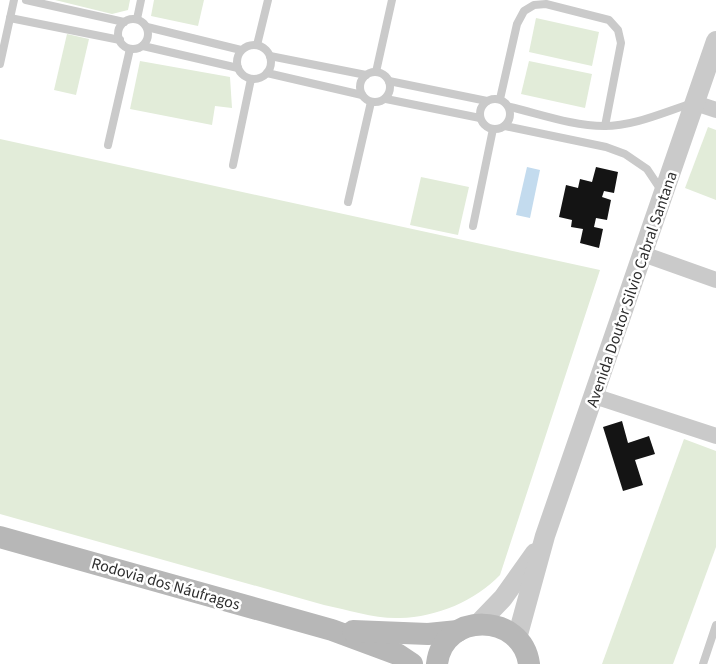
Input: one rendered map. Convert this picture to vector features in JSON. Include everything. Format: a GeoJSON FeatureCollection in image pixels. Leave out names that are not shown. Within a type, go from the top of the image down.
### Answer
{"type":"FeatureCollection","features":[{"type":"Feature","properties":{"kind":"main road","name":"Rodovia dos Náufragos"},"geometry":{"type":"LineString","coordinates":[[0,537],[332,630]]}},
{"type":"Feature","properties":{"kind":"main road"},"geometry":{"type":"LineString","coordinates":[[332,630],[428,634],[468,627],[499,626],[517,638],[530,662]]}},
{"type":"Feature","properties":{"kind":"main road"},"geometry":{"type":"LineString","coordinates":[[437,664],[442,648],[468,627]]}},
{"type":"Feature","properties":{"kind":"main road"},"geometry":{"type":"LineString","coordinates":[[332,630],[397,654],[412,664]]}},
{"type":"Feature","properties":{"kind":"street","name":"Avenida Doutor Silvio Cabral Santana"},"geometry":{"type":"LineString","coordinates":[[517,638],[545,536],[716,41]]}},
{"type":"Feature","properties":{"kind":"street"},"geometry":{"type":"LineString","coordinates":[[695,102],[716,110]]}},
{"type":"Feature","properties":{"kind":"street"},"geometry":{"type":"LineString","coordinates":[[643,254],[716,280]]}},
{"type":"Feature","properties":{"kind":"street"},"geometry":{"type":"LineString","coordinates":[[594,396],[716,436]]}},
{"type":"Feature","properties":{"kind":"street","name":"Avenida Doutor Silvio Cabral Santana"},"geometry":{"type":"LineString","coordinates":[[468,627],[503,598],[526,567],[545,536]]}},
{"type":"Feature","properties":{"kind":"lane"},"geometry":{"type":"LineString","coordinates":[[0,64],[14,0]]}},
{"type":"Feature","properties":{"kind":"lane"},"geometry":{"type":"LineString","coordinates":[[26,0],[124,22],[137,19]]}},
{"type":"Feature","properties":{"kind":"lane"},"geometry":{"type":"LineString","coordinates":[[137,19],[141,0]]}},
{"type":"Feature","properties":{"kind":"lane"},"geometry":{"type":"LineString","coordinates":[[257,45],[268,0]]}},
{"type":"Feature","properties":{"kind":"lane"},"geometry":{"type":"LineString","coordinates":[[376,72],[392,0]]}},
{"type":"Feature","properties":{"kind":"lane"},"geometry":{"type":"LineString","coordinates":[[500,99],[517,24],[524,11],[534,5],[546,4],[609,20],[618,30],[621,42],[604,126]]}},
{"type":"Feature","properties":{"kind":"lane"},"geometry":{"type":"LineString","coordinates":[[10,18],[120,40],[130,49]]}},
{"type":"Feature","properties":{"kind":"lane"},"geometry":{"type":"LineString","coordinates":[[137,19],[147,27],[241,50]]}},
{"type":"Feature","properties":{"kind":"lane"},"geometry":{"type":"LineString","coordinates":[[120,40],[118,30],[124,22]]}},
{"type":"Feature","properties":{"kind":"lane"},"geometry":{"type":"LineString","coordinates":[[143,46],[148,37],[147,27]]}},
{"type":"Feature","properties":{"kind":"lane"},"geometry":{"type":"LineString","coordinates":[[251,45],[257,45],[265,49],[270,56],[271,62],[267,73],[263,77],[251,79],[245,77],[238,68],[237,59],[241,50],[251,45]]}},
{"type":"Feature","properties":{"kind":"lane"},"geometry":{"type":"LineString","coordinates":[[130,49],[143,46],[238,68]]}},
{"type":"Feature","properties":{"kind":"lane"},"geometry":{"type":"LineString","coordinates":[[108,145],[130,49]]}},
{"type":"Feature","properties":{"kind":"lane"},"geometry":{"type":"LineString","coordinates":[[270,56],[366,75],[376,72],[384,74],[389,81],[390,90],[386,99]]}},
{"type":"Feature","properties":{"kind":"lane"},"geometry":{"type":"LineString","coordinates":[[267,73],[362,95],[371,102],[386,99],[480,118]]}},
{"type":"Feature","properties":{"kind":"lane"},"geometry":{"type":"LineString","coordinates":[[362,95],[360,86],[366,75]]}},
{"type":"Feature","properties":{"kind":"lane"},"geometry":{"type":"LineString","coordinates":[[233,165],[251,79]]}},
{"type":"Feature","properties":{"kind":"lane"},"geometry":{"type":"LineString","coordinates":[[389,81],[486,101],[500,99],[510,107],[582,124],[604,126],[640,121],[695,102]]}},
{"type":"Feature","properties":{"kind":"lane"},"geometry":{"type":"LineString","coordinates":[[486,101],[481,108],[480,118],[485,125],[493,129],[505,126],[606,146],[625,154],[646,169],[663,193]]}},
{"type":"Feature","properties":{"kind":"lane"},"geometry":{"type":"LineString","coordinates":[[348,202],[371,102]]}},
{"type":"Feature","properties":{"kind":"lane"},"geometry":{"type":"LineString","coordinates":[[505,126],[511,117],[510,107]]}},
{"type":"Feature","properties":{"kind":"lane"},"geometry":{"type":"LineString","coordinates":[[473,226],[493,129]]}},
{"type":"Feature","properties":{"kind":"lane"},"geometry":{"type":"LineString","coordinates":[[703,664],[716,625]]}},
{"type":"Feature","properties":{"kind":"green space"},"geometry":{"type":"Polygon","coordinates":[[[55,0],[130,0],[128,10],[112,14],[55,0]]]}},
{"type":"Feature","properties":{"kind":"green space"},"geometry":{"type":"Polygon","coordinates":[[[154,0],[204,0],[198,26],[151,16],[154,0]]]}},
{"type":"Feature","properties":{"kind":"green space"},"geometry":{"type":"Polygon","coordinates":[[[536,18],[599,32],[592,66],[529,52],[536,18]]]}},
{"type":"Feature","properties":{"kind":"green space"},"geometry":{"type":"Polygon","coordinates":[[[67,34],[89,39],[76,95],[54,90],[67,34]]]}},
{"type":"Feature","properties":{"kind":"green space"},"geometry":{"type":"Polygon","coordinates":[[[140,61],[230,77],[232,108],[215,106],[212,125],[130,109],[140,61]]]}},
{"type":"Feature","properties":{"kind":"green space"},"geometry":{"type":"Polygon","coordinates":[[[529,61],[592,74],[585,108],[521,94],[529,61]]]}},
{"type":"Feature","properties":{"kind":"green space"},"geometry":{"type":"Polygon","coordinates":[[[708,127],[716,130],[716,200],[685,188],[708,127]]]}},
{"type":"Feature","properties":{"kind":"green space"},"geometry":{"type":"Polygon","coordinates":[[[0,139],[600,270],[500,575],[479,593],[441,611],[414,617],[381,617],[324,605],[0,514],[0,139]]]}},
{"type":"Feature","properties":{"kind":"green space"},"geometry":{"type":"Polygon","coordinates":[[[421,177],[469,187],[458,235],[410,225],[421,177]]]}},
{"type":"Feature","properties":{"kind":"green space"},"geometry":{"type":"Polygon","coordinates":[[[684,439],[716,451],[716,547],[673,664],[602,664],[684,439]]]}},
{"type":"Feature","properties":{"kind":"water"},"geometry":{"type":"Polygon","coordinates":[[[527,167],[540,170],[530,218],[516,215],[527,167]]]}},
{"type":"Feature","properties":{"kind":"building"},"geometry":{"type":"Polygon","coordinates":[[[596,167],[618,172],[614,193],[604,191],[602,197],[611,200],[607,220],[596,218],[594,227],[603,229],[599,248],[580,243],[583,229],[571,227],[572,220],[559,217],[566,185],[578,188],[580,179],[592,182],[596,167]]]}},
{"type":"Feature","properties":{"kind":"building"},"geometry":{"type":"Polygon","coordinates":[[[622,421],[628,443],[649,436],[655,454],[635,460],[643,485],[623,491],[603,427],[622,421]]]}}]}
